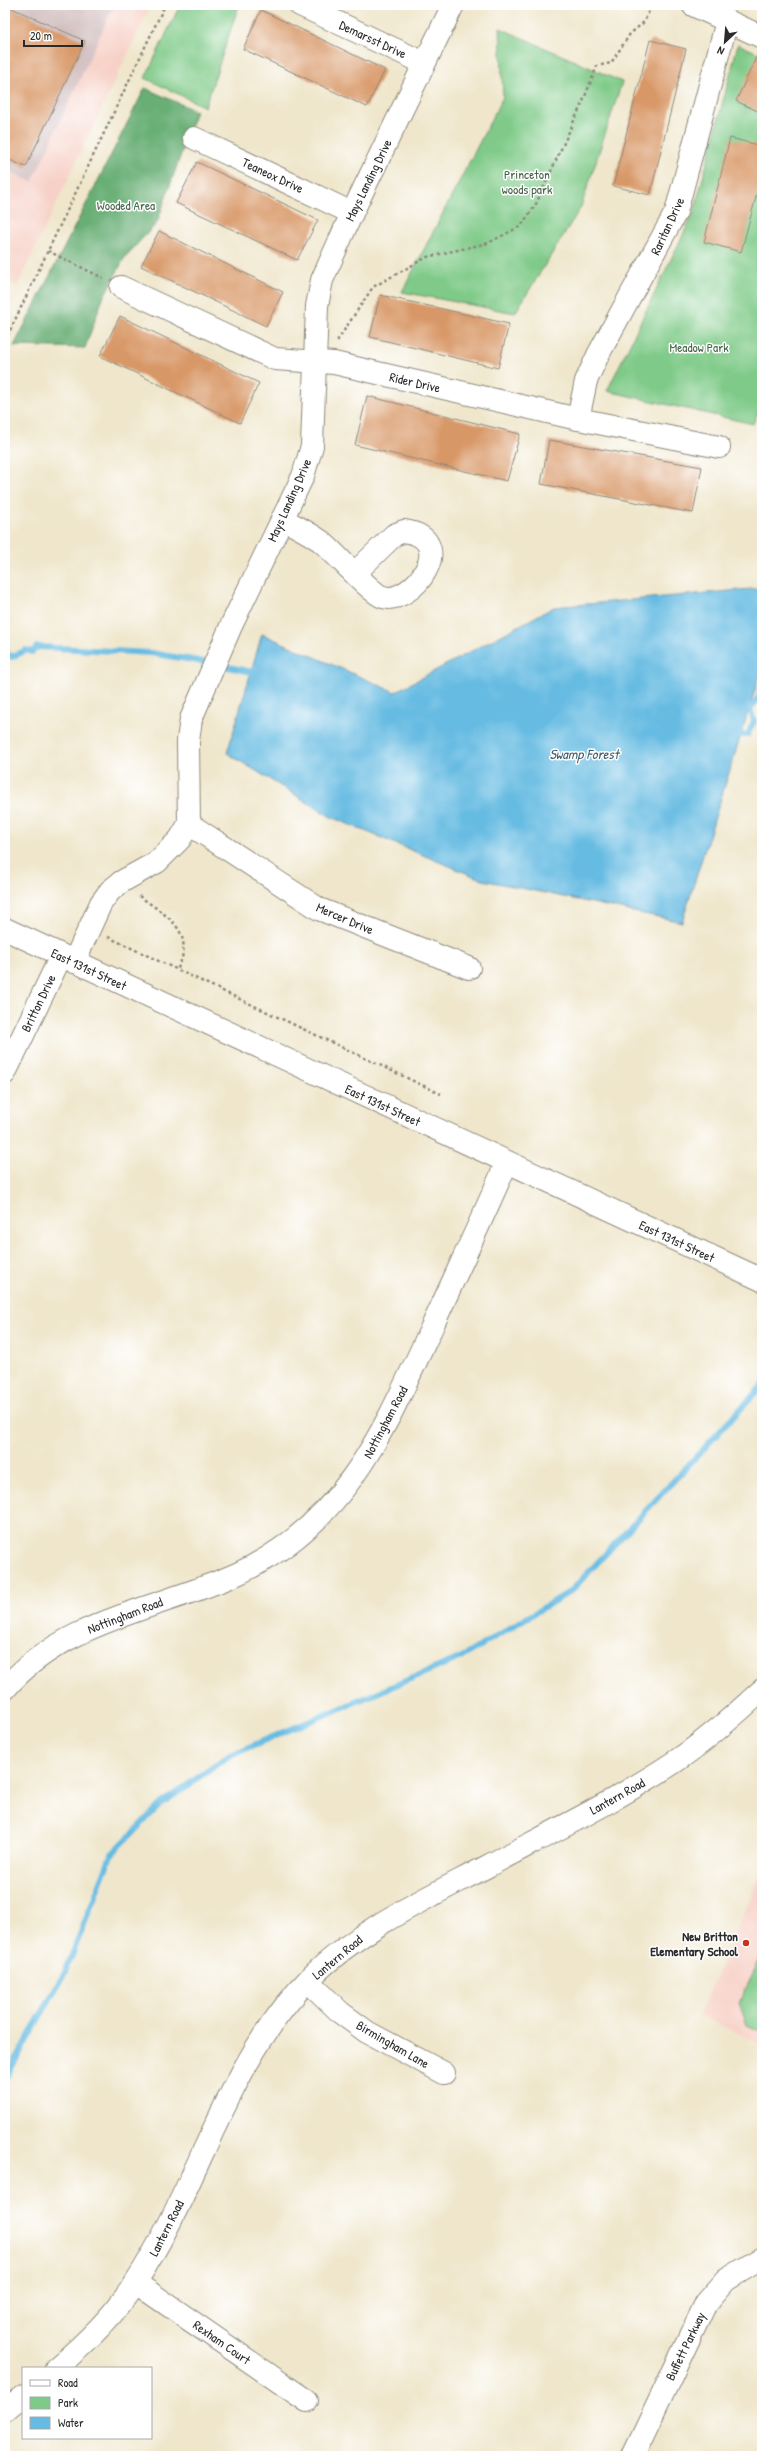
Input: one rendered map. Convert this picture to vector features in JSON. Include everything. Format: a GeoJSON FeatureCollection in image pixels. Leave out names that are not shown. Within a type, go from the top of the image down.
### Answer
{"type":"FeatureCollection","features":[{"type":"Feature","properties":{"kind":"street","name":"Demarsst Drive"},"geometry":{"type":"LineString","coordinates":[[300,5],[424,63]]}},
{"type":"Feature","properties":{"kind":"street","name":"Mays Landing Drive"},"geometry":{"type":"LineString","coordinates":[[189,824],[188,741],[191,719],[198,698],[303,476],[312,446],[317,306],[322,280],[352,213],[453,5]]}},
{"type":"Feature","properties":{"kind":"street"},"geometry":{"type":"LineString","coordinates":[[694,5],[762,37]]}},
{"type":"Feature","properties":{"kind":"street","name":"Raritan Drive"},"geometry":{"type":"LineString","coordinates":[[578,419],[586,381],[598,355],[676,212],[727,21]]}},
{"type":"Feature","properties":{"kind":"street","name":"Teaneox Drive"},"geometry":{"type":"LineString","coordinates":[[194,138],[352,213]]}},
{"type":"Feature","properties":{"kind":"street","name":"Rider Drive"},"geometry":{"type":"LineString","coordinates":[[121,287],[264,355],[284,361],[334,363],[578,419],[719,447]]}},
{"type":"Feature","properties":{"kind":"street"},"geometry":{"type":"LineString","coordinates":[[282,519],[321,542],[355,573]]}},
{"type":"Feature","properties":{"kind":"street"},"geometry":{"type":"LineString","coordinates":[[67,959],[89,928],[101,903],[110,891],[121,882],[157,862],[180,839],[189,824]]}},
{"type":"Feature","properties":{"kind":"street","name":"Mercer Drive"},"geometry":{"type":"LineString","coordinates":[[189,824],[319,908],[469,968]]}},
{"type":"Feature","properties":{"kind":"street","name":"East 131st Street"},"geometry":{"type":"LineString","coordinates":[[5,929],[762,1280]]}},
{"type":"Feature","properties":{"kind":"street","name":"Britton Drive"},"geometry":{"type":"LineString","coordinates":[[5,1073],[67,959]]}},
{"type":"Feature","properties":{"kind":"street","name":"Nottingham Road"},"geometry":{"type":"LineString","coordinates":[[5,1689],[23,1670],[72,1636],[107,1621],[237,1573],[280,1548],[313,1523],[352,1480],[381,1436],[507,1162]]}},
{"type":"Feature","properties":{"kind":"street","name":"Lantern Road"},"geometry":{"type":"LineString","coordinates":[[57,2367],[103,2324],[136,2283],[169,2222],[227,2100],[258,2044],[279,2014],[328,1961],[369,1931],[643,1782],[678,1760],[707,1738],[762,1690]]}},
{"type":"Feature","properties":{"kind":"street","name":"Birmingham Lane"},"geometry":{"type":"LineString","coordinates":[[308,1981],[341,2013],[367,2032],[444,2073]]}},
{"type":"Feature","properties":{"kind":"street","name":"Buffett Parkway"},"geometry":{"type":"LineString","coordinates":[[633,2456],[706,2303],[726,2280],[762,2258]]}},
{"type":"Feature","properties":{"kind":"street","name":"Rexham Court"},"geometry":{"type":"LineString","coordinates":[[136,2283],[307,2401]]}},
{"type":"Feature","properties":{"kind":"street"},"geometry":{"type":"LineString","coordinates":[[5,2411],[22,2397]]}},
{"type":"Feature","properties":{"kind":"path"},"geometry":{"type":"LineString","coordinates":[[5,340],[165,5]]}},
{"type":"Feature","properties":{"kind":"path"},"geometry":{"type":"LineString","coordinates":[[427,257],[488,243],[522,226],[536,204],[584,99],[597,66],[611,63],[630,34],[644,22],[652,5]]}},
{"type":"Feature","properties":{"kind":"path"},"geometry":{"type":"LineString","coordinates":[[48,251],[121,287]]}},
{"type":"Feature","properties":{"kind":"path"},"geometry":{"type":"LineString","coordinates":[[89,928],[440,1094]]}},
{"type":"Feature","properties":{"kind":"shaded area"},"geometry":{"type":"Polygon","coordinates":[[[5,5],[151,5],[17,286],[5,279],[5,5]]]}},
{"type":"Feature","properties":{"kind":"shaded area"},"geometry":{"type":"Polygon","coordinates":[[[5,5],[114,5],[32,182],[5,169],[5,5]]]}},
{"type":"Feature","properties":{"kind":"shaded area","name":"New Britton Elementary School"},"geometry":{"type":"Polygon","coordinates":[[[762,1872],[762,2045],[699,2015],[762,1872]]]}},
{"type":"Feature","properties":{"kind":"green space"},"geometry":{"type":"Polygon","coordinates":[[[180,5],[239,5],[205,107],[145,78],[180,5]]]}},
{"type":"Feature","properties":{"kind":"green space","name":"Princeton woods park"},"geometry":{"type":"Polygon","coordinates":[[[500,28],[622,82],[581,207],[515,313],[402,292],[503,97],[500,28]]]}},
{"type":"Feature","properties":{"kind":"green space","name":"Meadow Park"},"geometry":{"type":"Polygon","coordinates":[[[738,44],[762,55],[762,403],[753,424],[607,391],[694,212],[738,44]]]}},
{"type":"Feature","properties":{"kind":"green space","name":"Wooded Area"},"geometry":{"type":"Polygon","coordinates":[[[145,88],[196,111],[157,223],[125,257],[103,298],[85,348],[14,346],[145,88]]]}},
{"type":"Feature","properties":{"kind":"green space"},"geometry":{"type":"Polygon","coordinates":[[[762,1955],[762,2032],[747,2025],[739,2003],[762,1955]]]}},
{"type":"Feature","properties":{"kind":"water","name":"Swamp Forest"},"geometry":{"type":"Polygon","coordinates":[[[762,588],[762,668],[682,922],[483,880],[331,817],[227,753],[262,634],[395,692],[554,607],[762,588]]]}},
{"type":"Feature","properties":{"kind":"building"},"geometry":{"type":"Polygon","coordinates":[[[5,5],[85,41],[26,167],[5,158],[5,5]]]}},
{"type":"Feature","properties":{"kind":"building"},"geometry":{"type":"Polygon","coordinates":[[[261,10],[385,70],[367,107],[243,49],[261,10]]]}},
{"type":"Feature","properties":{"kind":"building"},"geometry":{"type":"Polygon","coordinates":[[[650,40],[686,49],[650,195],[613,186],[650,40]]]}},
{"type":"Feature","properties":{"kind":"building"},"geometry":{"type":"Polygon","coordinates":[[[760,49],[762,49],[762,113],[736,101],[760,49]]]}},
{"type":"Feature","properties":{"kind":"building"},"geometry":{"type":"Polygon","coordinates":[[[730,138],[762,146],[762,175],[741,252],[704,242],[730,138]]]}},
{"type":"Feature","properties":{"kind":"building"},"geometry":{"type":"Polygon","coordinates":[[[197,162],[318,220],[297,260],[176,203],[197,162]]]}},
{"type":"Feature","properties":{"kind":"building"},"geometry":{"type":"Polygon","coordinates":[[[159,231],[283,292],[266,326],[141,266],[159,231]]]}},
{"type":"Feature","properties":{"kind":"building"},"geometry":{"type":"Polygon","coordinates":[[[380,295],[509,324],[498,368],[370,337],[380,295]]]}},
{"type":"Feature","properties":{"kind":"building"},"geometry":{"type":"Polygon","coordinates":[[[120,316],[259,383],[240,423],[100,356],[120,316]]]}},
{"type":"Feature","properties":{"kind":"building"},"geometry":{"type":"Polygon","coordinates":[[[367,396],[520,434],[507,481],[355,445],[367,396]]]}},
{"type":"Feature","properties":{"kind":"building"},"geometry":{"type":"Polygon","coordinates":[[[549,440],[702,467],[693,513],[541,484],[549,440]]]}},
{"type":"Feature","properties":{"kind":"waterway"},"geometry":{"type":"LineString","coordinates":[[5,656],[8,654],[12,657],[26,650],[32,652],[37,647],[151,653],[210,663]]}},
{"type":"Feature","properties":{"kind":"waterway"},"geometry":{"type":"LineString","coordinates":[[219,665],[257,673]]}},
{"type":"Feature","properties":{"kind":"waterway"},"geometry":{"type":"LineString","coordinates":[[734,735],[747,735],[754,721],[750,709],[759,697],[762,686]]}},
{"type":"Feature","properties":{"kind":"waterway"},"geometry":{"type":"LineString","coordinates":[[5,2079],[67,1968],[111,1855],[161,1804],[230,1755],[462,1657],[571,1591],[762,1386]]}},
{"type":"Feature","properties":{"kind":"place","name":"New Britton Elementary School"},"geometry":{"type":"Point","coordinates":[746,1943]}}]}
